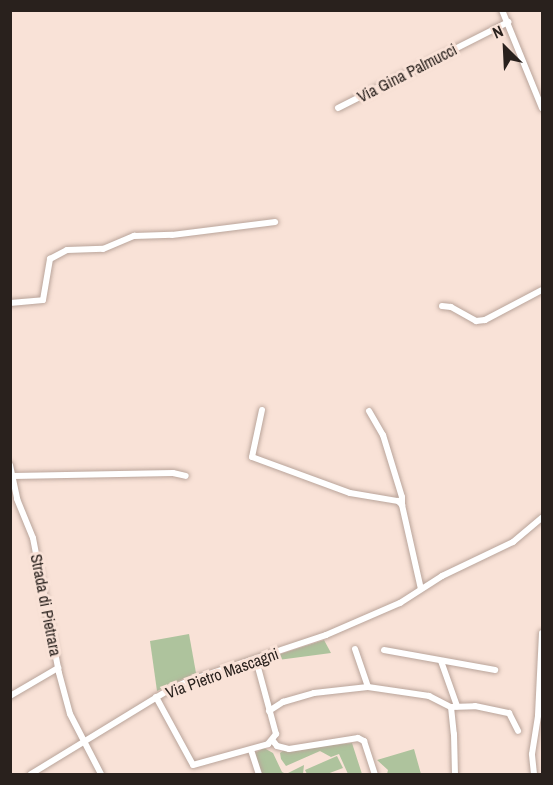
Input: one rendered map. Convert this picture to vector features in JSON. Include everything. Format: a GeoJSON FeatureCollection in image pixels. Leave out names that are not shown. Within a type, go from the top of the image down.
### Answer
{"type":"FeatureCollection","features":[{"type":"Feature","properties":{"kind":"street"},"geometry":{"type":"LineString","coordinates":[[502,10],[543,108]]}},
{"type":"Feature","properties":{"kind":"street","name":"Via Gina Palmucci"},"geometry":{"type":"LineString","coordinates":[[338,108],[508,22]]}},
{"type":"Feature","properties":{"kind":"street"},"geometry":{"type":"LineString","coordinates":[[10,303],[43,300],[50,259],[67,250],[104,249],[134,236],[172,235],[275,222]]}},
{"type":"Feature","properties":{"kind":"street"},"geometry":{"type":"LineString","coordinates":[[442,306],[451,307],[476,321],[485,320],[543,290]]}},
{"type":"Feature","properties":{"kind":"street"},"geometry":{"type":"LineString","coordinates":[[262,410],[252,457],[350,493],[398,501],[402,505]]}},
{"type":"Feature","properties":{"kind":"street"},"geometry":{"type":"LineString","coordinates":[[369,411],[383,435],[402,497],[421,589]]}},
{"type":"Feature","properties":{"kind":"street","name":"Strada di Pietrara"},"geometry":{"type":"LineString","coordinates":[[10,465],[17,499],[33,538],[58,668],[70,714],[101,774]]}},
{"type":"Feature","properties":{"kind":"street"},"geometry":{"type":"LineString","coordinates":[[13,476],[173,473],[186,476]]}},
{"type":"Feature","properties":{"kind":"street","name":"Via Pietro Mascagni"},"geometry":{"type":"LineString","coordinates":[[31,774],[40,772],[156,697],[191,680],[326,635],[400,603],[469,562],[513,542],[543,518]]}},
{"type":"Feature","properties":{"kind":"street"},"geometry":{"type":"LineString","coordinates":[[534,774],[532,754],[538,715],[543,633]]}},
{"type":"Feature","properties":{"kind":"street"},"geometry":{"type":"LineString","coordinates":[[355,650],[368,687]]}},
{"type":"Feature","properties":{"kind":"street"},"geometry":{"type":"LineString","coordinates":[[384,650],[495,670]]}},
{"type":"Feature","properties":{"kind":"street"},"geometry":{"type":"LineString","coordinates":[[156,697],[193,765],[251,750],[273,741],[276,734],[256,660]]}},
{"type":"Feature","properties":{"kind":"street"},"geometry":{"type":"LineString","coordinates":[[441,661],[454,707],[454,774]]}},
{"type":"Feature","properties":{"kind":"street"},"geometry":{"type":"LineString","coordinates":[[10,696],[58,668]]}},
{"type":"Feature","properties":{"kind":"street"},"geometry":{"type":"LineString","coordinates":[[269,711],[283,702],[314,693],[368,687],[429,696],[454,707],[475,706],[509,713],[518,731]]}},
{"type":"Feature","properties":{"kind":"street"},"geometry":{"type":"LineString","coordinates":[[273,741],[277,746],[289,749],[358,738],[364,741],[375,774]]}},
{"type":"Feature","properties":{"kind":"street"},"geometry":{"type":"LineString","coordinates":[[251,750],[259,774]]}},
{"type":"Feature","properties":{"kind":"green space"},"geometry":{"type":"Polygon","coordinates":[[[189,634],[196,673],[157,691],[150,641],[189,634]]]}},
{"type":"Feature","properties":{"kind":"green space"},"geometry":{"type":"Polygon","coordinates":[[[324,640],[331,653],[263,662],[262,660],[324,640]]]}},
{"type":"Feature","properties":{"kind":"green space"},"geometry":{"type":"Polygon","coordinates":[[[352,743],[362,774],[348,774],[339,754],[331,757],[320,751],[286,766],[281,759],[280,753],[284,750],[352,743]]]}},
{"type":"Feature","properties":{"kind":"green space"},"geometry":{"type":"Polygon","coordinates":[[[264,748],[273,753],[282,772],[286,774],[262,774],[255,753],[264,748]]]}},
{"type":"Feature","properties":{"kind":"green space"},"geometry":{"type":"Polygon","coordinates":[[[414,749],[421,774],[387,774],[388,770],[377,760],[414,749]]]}},
{"type":"Feature","properties":{"kind":"green space"},"geometry":{"type":"Polygon","coordinates":[[[337,756],[343,768],[327,774],[307,774],[305,770],[337,756]]]}},
{"type":"Feature","properties":{"kind":"green space"},"geometry":{"type":"Polygon","coordinates":[[[304,765],[303,774],[286,774],[304,765]]]}}]}
